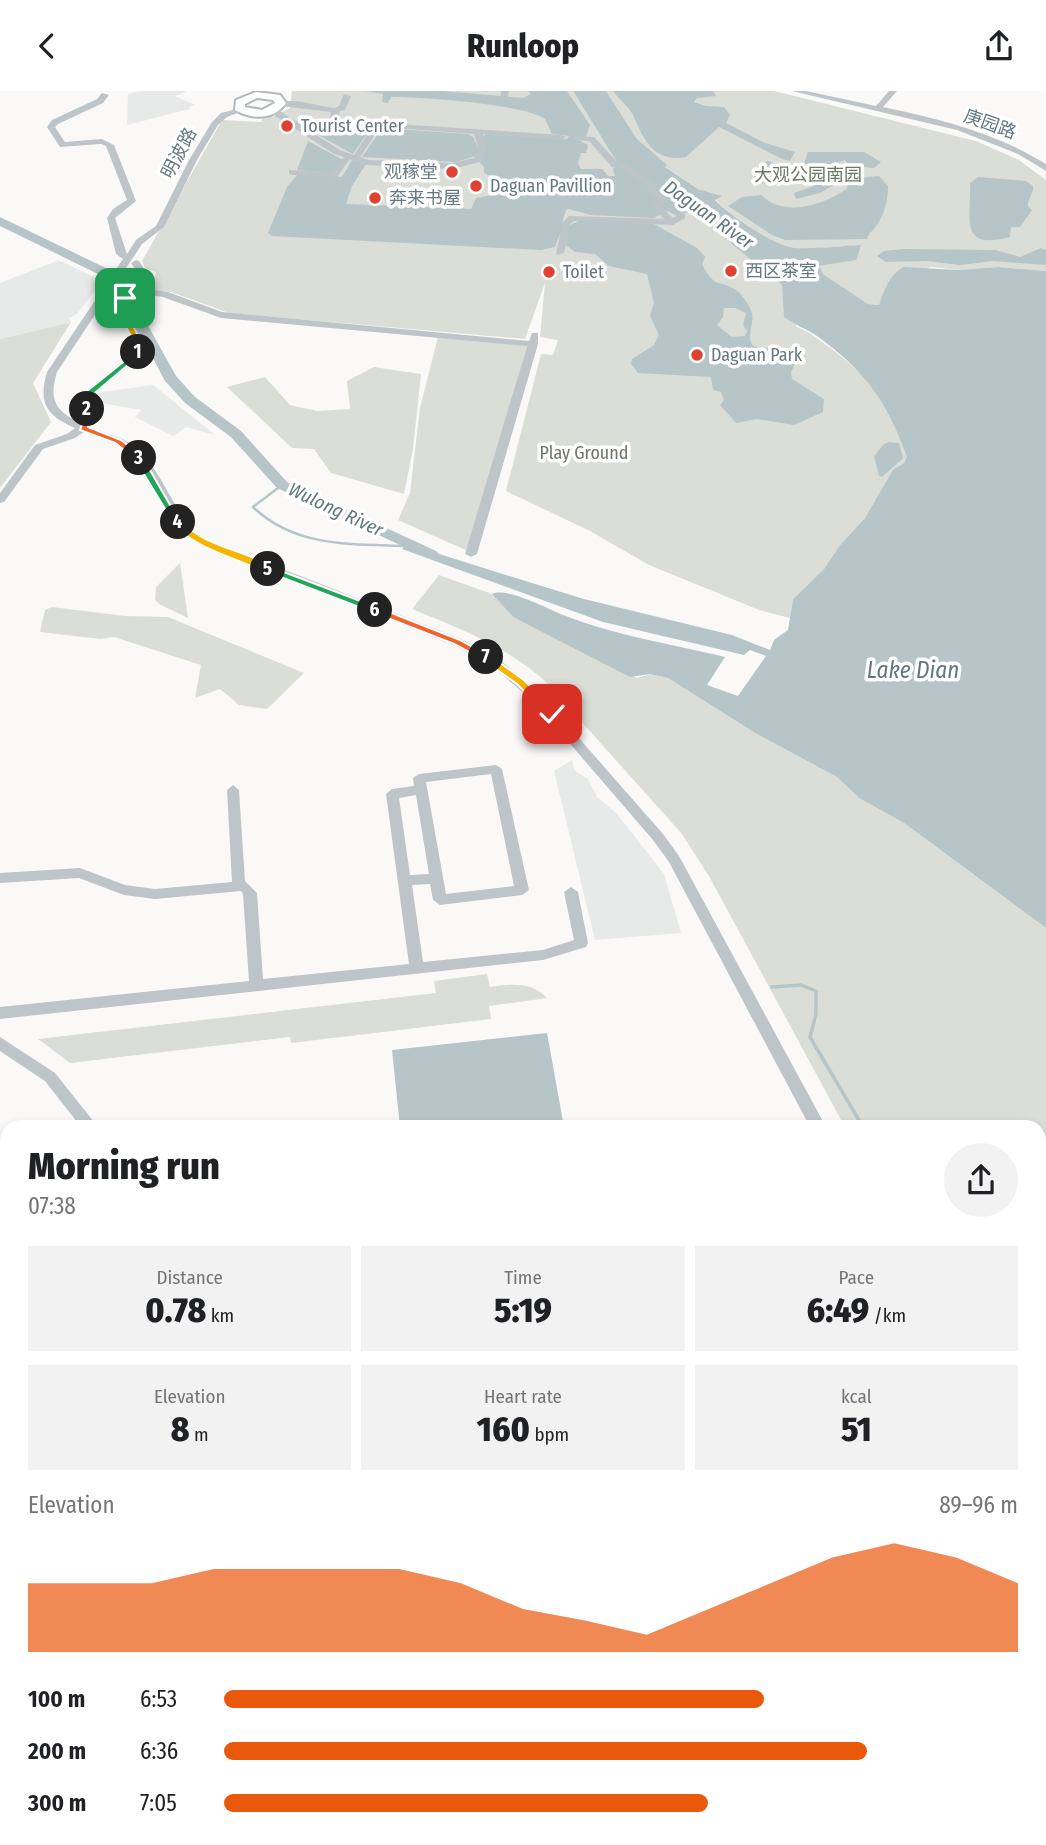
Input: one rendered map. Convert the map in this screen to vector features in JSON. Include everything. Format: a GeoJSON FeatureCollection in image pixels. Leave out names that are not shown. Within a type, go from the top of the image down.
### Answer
{"type":"FeatureCollection","features":[{"type":"Feature","properties":{"kind":"main road"},"geometry":{"type":"LineString","coordinates":[[237,91],[249,96],[270,95],[280,100],[277,107],[259,114],[241,110],[240,101],[249,96]]}},
{"type":"Feature","properties":{"kind":"street"},"geometry":{"type":"LineString","coordinates":[[121,91],[101,95],[100,101],[55,122],[51,127],[63,145],[99,141],[106,141],[110,145],[132,201],[116,211],[111,218],[121,254],[142,269],[146,285],[142,293]]}},
{"type":"Feature","properties":{"kind":"street","name":"庚园路"},"geometry":{"type":"LineString","coordinates":[[796,91],[978,134],[1024,154],[1046,168]]}},
{"type":"Feature","properties":{"kind":"street"},"geometry":{"type":"LineString","coordinates":[[810,91],[982,132],[1018,146],[1046,162]]}},
{"type":"Feature","properties":{"kind":"street"},"geometry":{"type":"LineString","coordinates":[[879,107],[893,91]]}},
{"type":"Feature","properties":{"kind":"street"},"geometry":{"type":"LineString","coordinates":[[277,107],[303,103],[336,110],[342,108],[347,96]]}},
{"type":"Feature","properties":{"kind":"street"},"geometry":{"type":"LineString","coordinates":[[277,107],[304,131],[359,158],[439,168],[446,164],[473,161],[482,152],[478,132]]}},
{"type":"Feature","properties":{"kind":"street","name":"明波路"},"geometry":{"type":"LineString","coordinates":[[132,261],[144,236],[160,227],[193,160],[215,124],[224,115],[241,110]]}},
{"type":"Feature","properties":{"kind":"street"},"geometry":{"type":"LineString","coordinates":[[331,125],[336,110]]}},
{"type":"Feature","properties":{"kind":"street"},"geometry":{"type":"LineString","coordinates":[[296,123],[376,127],[382,125],[562,137]]}},
{"type":"Feature","properties":{"kind":"street"},"geometry":{"type":"LineString","coordinates":[[304,131],[314,124]]}},
{"type":"Feature","properties":{"kind":"street"},"geometry":{"type":"LineString","coordinates":[[292,172],[334,175],[359,158],[376,127]]}},
{"type":"Feature","properties":{"kind":"street"},"geometry":{"type":"LineString","coordinates":[[577,138],[590,139],[615,165],[622,165],[653,187],[652,192],[663,200],[656,207],[673,222]]}},
{"type":"Feature","properties":{"kind":"street"},"geometry":{"type":"LineString","coordinates":[[558,253],[568,221],[581,217],[673,222],[682,216]]}},
{"type":"Feature","properties":{"kind":"street"},"geometry":{"type":"LineString","coordinates":[[132,261],[122,267],[52,372],[48,385],[50,401],[55,409],[64,419],[118,442],[136,454],[178,522],[197,539],[457,642],[495,662],[530,691],[658,837],[674,859],[814,1120]]}},
{"type":"Feature","properties":{"kind":"street"},"geometry":{"type":"LineString","coordinates":[[0,500],[39,447],[71,436],[83,428],[88,417],[85,397],[138,353],[140,347],[122,304],[125,298],[142,293],[165,294],[221,315],[534,339],[471,554]]}},
{"type":"Feature","properties":{"kind":"street"},"geometry":{"type":"LineString","coordinates":[[496,769],[522,890],[440,900],[436,878],[419,778],[496,769]]}},
{"type":"Feature","properties":{"kind":"street"},"geometry":{"type":"LineString","coordinates":[[233,790],[239,885]]}},
{"type":"Feature","properties":{"kind":"street"},"geometry":{"type":"LineString","coordinates":[[417,969],[392,794],[421,790]]}},
{"type":"Feature","properties":{"kind":"street"},"geometry":{"type":"LineString","coordinates":[[0,879],[80,873],[124,890],[155,894],[239,885],[250,893],[256,986]]}},
{"type":"Feature","properties":{"kind":"street"},"geometry":{"type":"LineString","coordinates":[[404,881],[436,878]]}},
{"type":"Feature","properties":{"kind":"street"},"geometry":{"type":"LineString","coordinates":[[0,1013],[543,955],[580,943],[571,892]]}},
{"type":"Feature","properties":{"kind":"street"},"geometry":{"type":"LineString","coordinates":[[0,1042],[50,1077],[84,1120]]}},
{"type":"Feature","properties":{"kind":"shaded area"},"geometry":{"type":"Polygon","coordinates":[[[139,91],[189,91],[175,96],[195,105],[189,107],[190,109],[127,125],[128,94],[139,91]]]}},
{"type":"Feature","properties":{"kind":"shaded area"},"geometry":{"type":"Polygon","coordinates":[[[59,260],[102,281],[77,314],[69,318],[71,322],[0,339],[0,283],[59,260]]]}},
{"type":"Feature","properties":{"kind":"shaded area"},"geometry":{"type":"Polygon","coordinates":[[[153,385],[215,435],[186,427],[173,436],[135,417],[141,410],[90,401],[95,393],[153,385]]]}},
{"type":"Feature","properties":{"kind":"shaded area"},"geometry":{"type":"Polygon","coordinates":[[[572,760],[575,771],[588,779],[597,797],[617,814],[664,874],[681,933],[595,940],[554,771],[572,760]]]}},
{"type":"Feature","properties":{"kind":"green space","name":"Daguan Park"},"geometry":{"type":"Polygon","coordinates":[[[292,91],[573,91],[618,164],[712,225],[782,285],[783,297],[797,327],[814,336],[844,359],[868,383],[886,409],[908,457],[893,471],[865,518],[840,545],[824,569],[793,599],[790,618],[759,610],[649,565],[590,531],[506,491],[541,354],[553,355],[558,340],[540,337],[545,283],[525,339],[229,313],[171,292],[154,290],[156,272],[145,268],[142,261],[222,120],[261,122],[263,118],[275,116],[290,108],[292,91]]]}},
{"type":"Feature","properties":{"kind":"green space","name":"大观公园南园"},"geometry":{"type":"Polygon","coordinates":[[[606,91],[774,91],[976,141],[1019,160],[1046,180],[1046,271],[998,267],[958,270],[931,267],[886,286],[879,305],[868,304],[823,274],[818,266],[857,260],[861,245],[794,248],[764,236],[730,213],[715,199],[721,196],[698,189],[664,166],[637,139],[606,91]]]}},
{"type":"Feature","properties":{"kind":"green space"},"geometry":{"type":"Polygon","coordinates":[[[71,322],[33,383],[51,422],[0,488],[0,339],[71,322]]]}},
{"type":"Feature","properties":{"kind":"green space"},"geometry":{"type":"Polygon","coordinates":[[[438,337],[527,345],[468,551],[398,520],[410,493],[420,408],[438,337]]]}},
{"type":"Feature","properties":{"kind":"green space"},"geometry":{"type":"Polygon","coordinates":[[[374,367],[421,374],[413,449],[404,494],[331,473],[314,449],[292,448],[227,387],[265,377],[290,405],[317,411],[350,409],[347,381],[374,367]]]}},
{"type":"Feature","properties":{"kind":"green space"},"geometry":{"type":"Polygon","coordinates":[[[180,563],[188,618],[155,600],[156,587],[180,563]]]}},
{"type":"Feature","properties":{"kind":"green space"},"geometry":{"type":"Polygon","coordinates":[[[439,575],[492,594],[513,617],[637,678],[650,674],[668,678],[755,733],[837,777],[859,798],[904,823],[1046,928],[1046,1120],[841,1120],[710,878],[682,834],[546,682],[531,669],[499,648],[412,609],[439,575]]]}},
{"type":"Feature","properties":{"kind":"green space"},"geometry":{"type":"Polygon","coordinates":[[[52,607],[125,616],[168,617],[304,673],[267,709],[239,705],[220,689],[195,698],[201,665],[114,637],[101,639],[40,632],[45,610],[52,607]]]}},
{"type":"Feature","properties":{"kind":"green space"},"geometry":{"type":"Polygon","coordinates":[[[487,974],[490,987],[528,986],[547,998],[489,1006],[491,1019],[291,1043],[290,1037],[70,1063],[38,1039],[436,993],[434,981],[487,974]]]}},
{"type":"Feature","properties":{"kind":"water","name":"Lake Dian"},"geometry":{"type":"Polygon","coordinates":[[[365,91],[443,91],[523,98],[531,94],[528,91],[567,91],[590,125],[586,137],[577,139],[588,145],[586,153],[581,153],[578,163],[581,169],[602,169],[608,176],[615,176],[613,169],[618,164],[573,91],[606,91],[637,139],[667,165],[665,167],[698,189],[722,196],[715,200],[765,236],[795,248],[861,245],[857,260],[819,266],[823,274],[868,304],[879,305],[885,288],[904,267],[958,270],[998,267],[1046,271],[1046,928],[904,823],[859,798],[837,777],[755,733],[668,678],[650,674],[630,677],[513,617],[492,594],[507,593],[602,628],[725,657],[707,685],[738,696],[766,656],[750,650],[744,655],[603,622],[402,549],[409,541],[439,554],[584,599],[732,635],[770,650],[774,640],[788,630],[793,599],[824,569],[840,545],[865,518],[893,470],[904,463],[907,457],[891,419],[861,375],[817,336],[784,317],[782,285],[692,211],[677,216],[668,211],[654,218],[591,215],[569,209],[566,210],[562,223],[570,225],[583,219],[652,223],[697,248],[705,257],[702,264],[711,278],[738,291],[749,306],[752,313],[752,345],[793,353],[798,358],[791,372],[792,379],[824,399],[823,412],[794,425],[757,419],[736,423],[720,405],[724,400],[721,392],[713,390],[711,377],[638,373],[631,364],[632,359],[654,345],[659,335],[650,316],[654,303],[647,274],[609,266],[595,254],[575,252],[566,245],[567,234],[560,234],[555,247],[541,250],[272,236],[268,233],[287,187],[299,173],[342,177],[352,160],[366,164],[352,186],[346,204],[471,209],[476,198],[493,195],[496,178],[484,173],[484,167],[480,163],[484,154],[455,162],[362,157],[382,128],[468,134],[473,137],[480,151],[480,138],[486,134],[567,139],[569,136],[552,134],[545,119],[517,109],[405,97],[391,97],[388,103],[382,102],[383,94],[365,91]],[[724,308],[723,317],[717,325],[732,337],[745,336],[747,331],[743,325],[746,313],[735,308],[724,308]]]}},
{"type":"Feature","properties":{"kind":"water"},"geometry":{"type":"Polygon","coordinates":[[[613,91],[713,91],[716,96],[697,98],[694,102],[724,107],[730,115],[726,123],[765,143],[795,152],[790,161],[782,159],[719,127],[686,157],[666,157],[647,142],[632,113],[613,91]]]}},
{"type":"Feature","properties":{"kind":"water"},"geometry":{"type":"Polygon","coordinates":[[[363,128],[369,131],[353,154],[320,136],[318,129],[363,128]]]}},
{"type":"Feature","properties":{"kind":"water"},"geometry":{"type":"Polygon","coordinates":[[[308,141],[343,160],[335,173],[297,170],[308,141]]]}},
{"type":"Feature","properties":{"kind":"water"},"geometry":{"type":"Polygon","coordinates":[[[808,152],[864,152],[881,162],[874,168],[848,165],[845,160],[832,165],[804,164],[808,152]]]}},
{"type":"Feature","properties":{"kind":"water"},"geometry":{"type":"Polygon","coordinates":[[[767,161],[830,174],[834,177],[835,184],[820,193],[796,199],[794,193],[819,184],[822,178],[787,171],[776,184],[758,183],[752,173],[767,161]]]}},
{"type":"Feature","properties":{"kind":"water"},"geometry":{"type":"Polygon","coordinates":[[[879,176],[888,186],[887,201],[880,220],[867,239],[785,240],[772,235],[728,206],[742,197],[761,195],[781,206],[804,207],[847,189],[846,179],[879,176]]]}},
{"type":"Feature","properties":{"kind":"water"},"geometry":{"type":"Polygon","coordinates":[[[978,177],[1026,181],[1033,186],[1028,206],[1032,210],[1020,227],[1011,227],[1010,237],[982,239],[975,236],[971,229],[970,183],[978,177]]]}},
{"type":"Feature","properties":{"kind":"water"},"geometry":{"type":"Polygon","coordinates":[[[1041,248],[1046,250],[1046,265],[993,261],[960,265],[927,261],[886,262],[877,256],[884,251],[903,249],[996,250],[1020,257],[1041,248]]]}},
{"type":"Feature","properties":{"kind":"water"},"geometry":{"type":"Polygon","coordinates":[[[889,442],[899,443],[903,458],[882,477],[879,476],[874,456],[889,442]]]}},
{"type":"Feature","properties":{"kind":"water"},"geometry":{"type":"Polygon","coordinates":[[[547,1033],[563,1120],[399,1120],[392,1050],[547,1033]]]}},
{"type":"Feature","properties":{"kind":"waterway","name":"Wulong River"},"geometry":{"type":"LineString","coordinates":[[0,221],[106,273],[125,288],[129,302],[170,378],[190,400],[236,434],[282,485],[431,554]]}},
{"type":"Feature","properties":{"kind":"waterway"},"geometry":{"type":"LineString","coordinates":[[282,485],[253,507],[287,530],[306,537],[345,544],[407,546]]}},
{"type":"Feature","properties":{"kind":"waterway"},"geometry":{"type":"LineString","coordinates":[[772,987],[801,985],[816,991],[816,1014],[810,1037],[859,1120]]}},
{"type":"Feature","properties":{"kind":"place","name":"Tourist Center"},"geometry":{"type":"Point","coordinates":[287,126]}},
{"type":"Feature","properties":{"kind":"place","name":"观稼堂"},"geometry":{"type":"Point","coordinates":[452,172]}},
{"type":"Feature","properties":{"kind":"place","name":"Daguan Pavillion"},"geometry":{"type":"Point","coordinates":[476,186]}},
{"type":"Feature","properties":{"kind":"place","name":"奔来书屋"},"geometry":{"type":"Point","coordinates":[375,198]}},
{"type":"Feature","properties":{"kind":"place","name":"西区茶室"},"geometry":{"type":"Point","coordinates":[731,271]}},
{"type":"Feature","properties":{"kind":"place","name":"Toilet"},"geometry":{"type":"Point","coordinates":[549,272]}},
{"type":"Feature","properties":{"kind":"place","name":"Daguan Park"},"geometry":{"type":"Point","coordinates":[697,355]}},
{"type":"Feature","properties":{"kind":"route"},"geometry":{"type":"LineString","coordinates":[[125,298],[122,304],[140,347],[138,353],[85,397],[88,417],[83,428],[129,447],[136,454],[186,532],[207,545],[472,649],[510,674],[552,714]]}},
{"type":"Feature","properties":{"kind":"water label","name":"Daguan River"},"geometry":{"type":"Point","coordinates":[709,214]}},
{"type":"Feature","properties":{"kind":"park label","name":"Play Ground"},"geometry":{"type":"Point","coordinates":[584,453]}}]}
